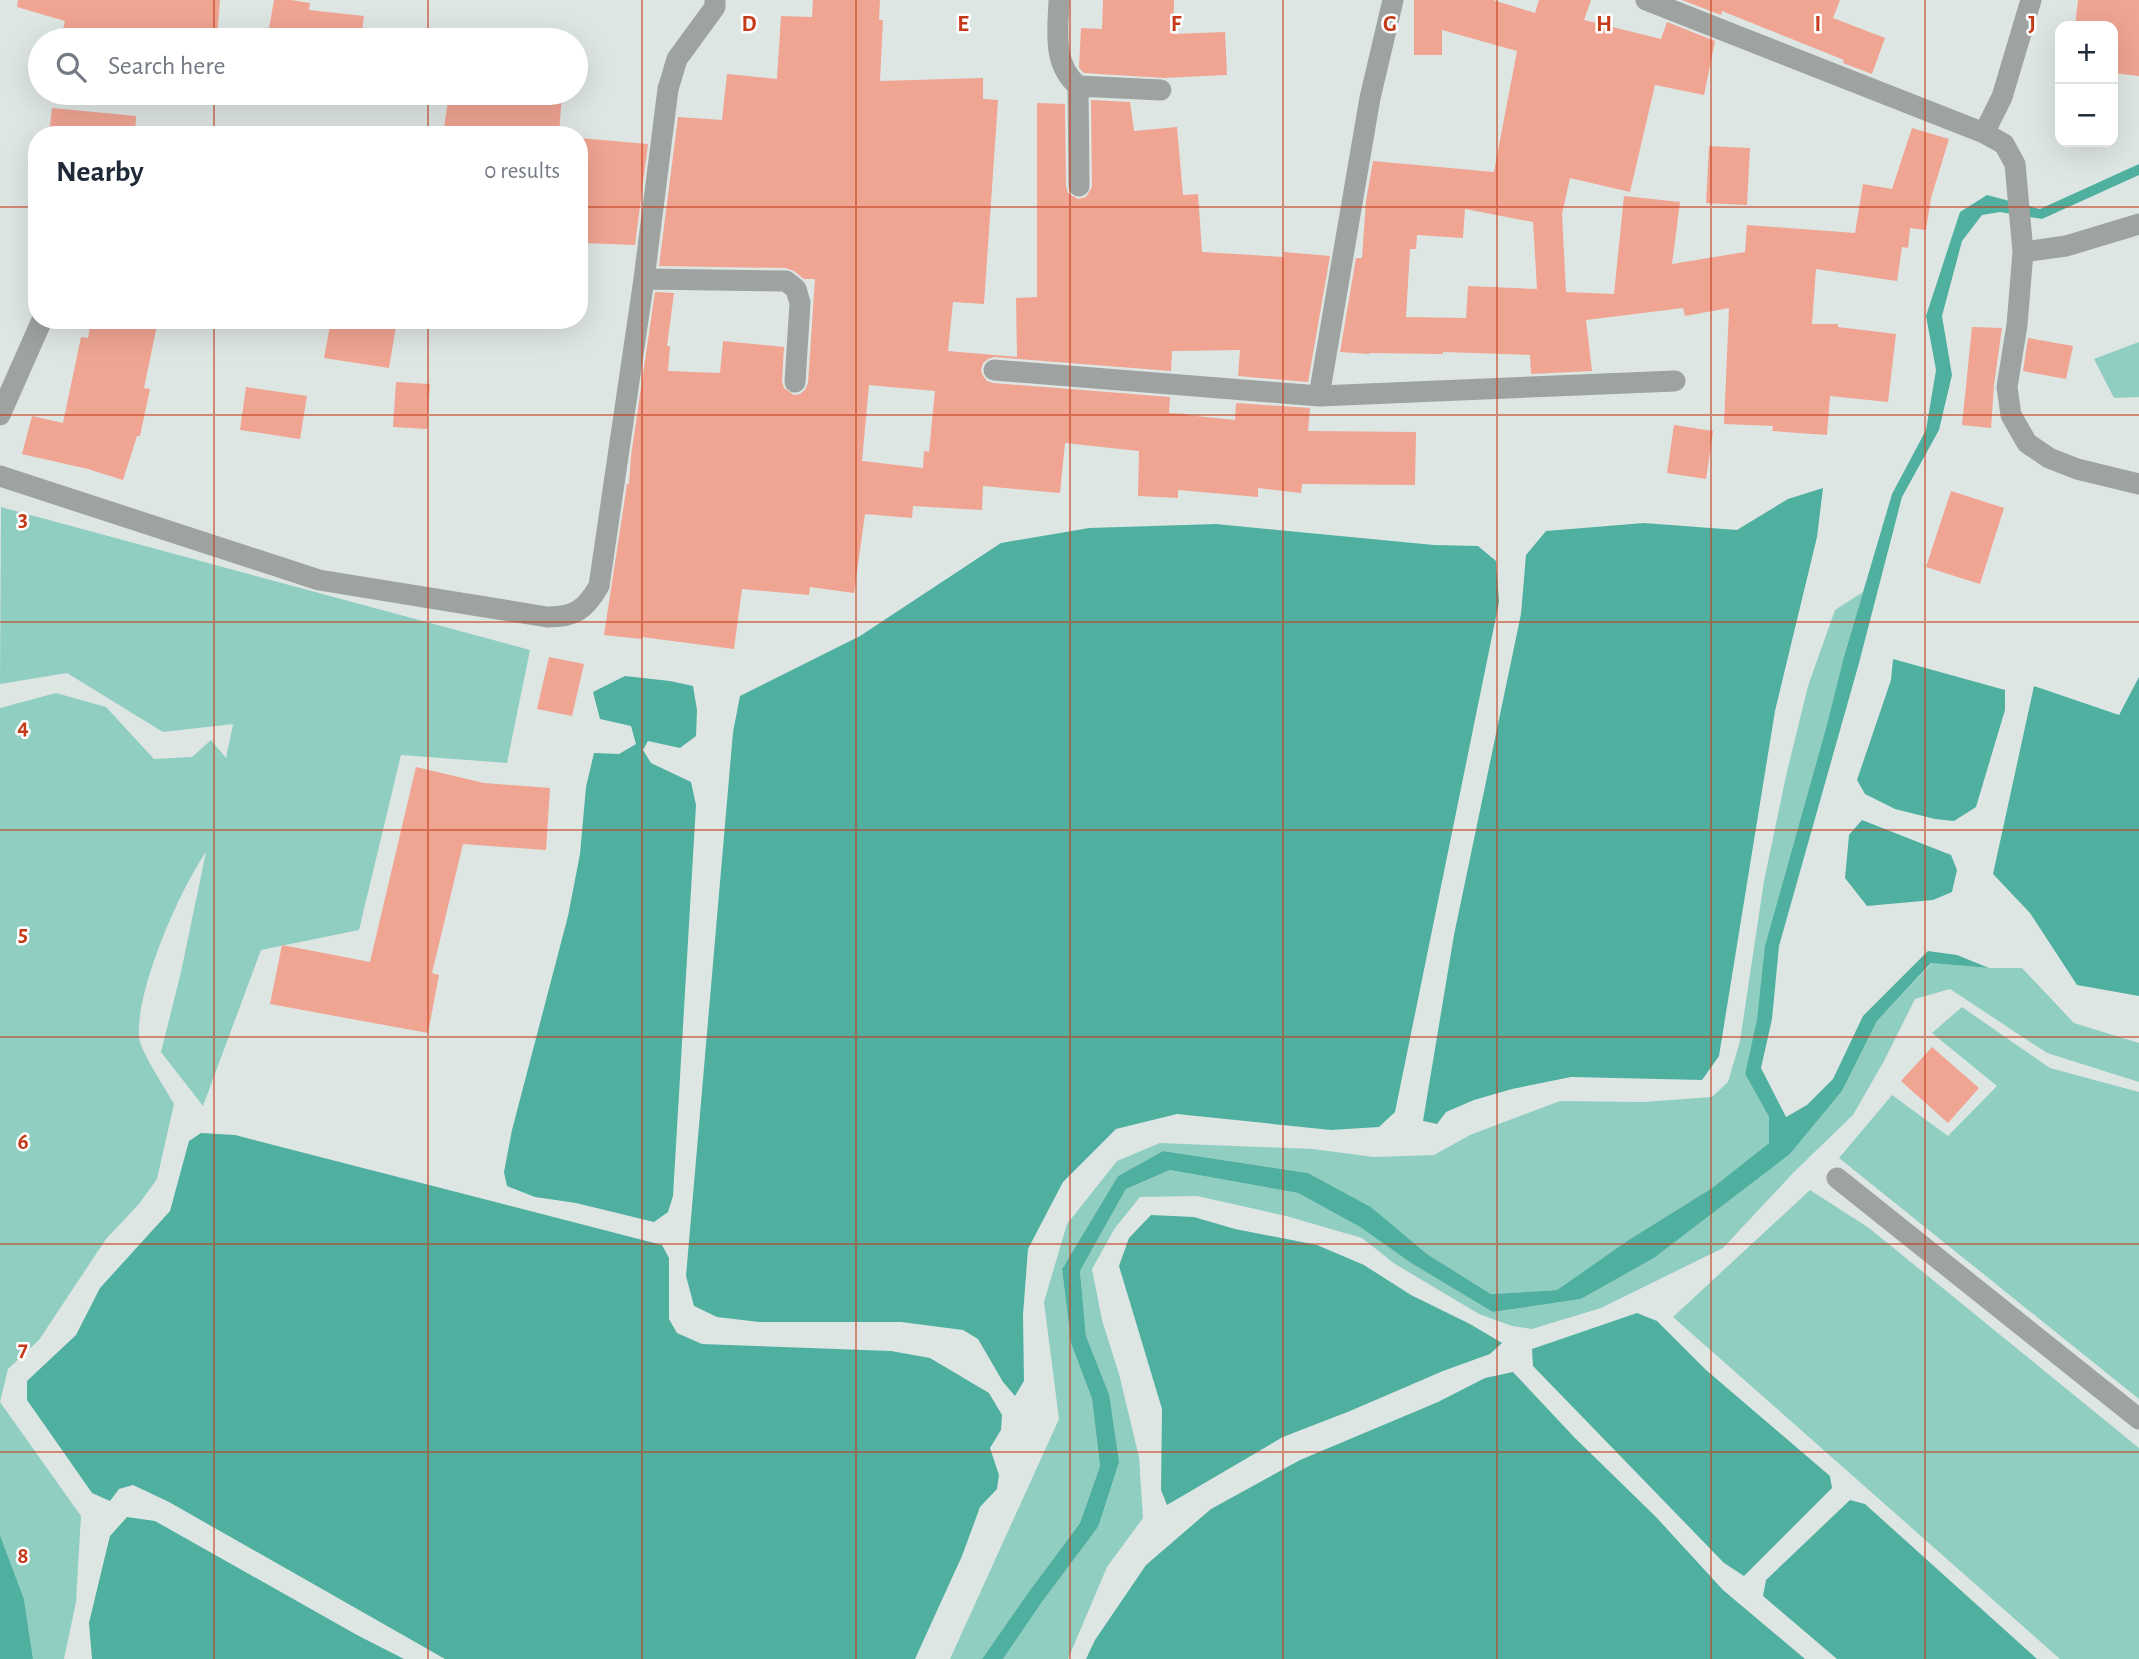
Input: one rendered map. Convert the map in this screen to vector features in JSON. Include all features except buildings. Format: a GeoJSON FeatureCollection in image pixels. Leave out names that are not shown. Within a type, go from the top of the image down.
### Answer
{"type":"FeatureCollection","features":[{"type":"Feature","properties":{"kind":"street"},"geometry":{"type":"LineString","coordinates":[[0,476],[319,580],[547,617],[563,617],[578,611],[590,602],[599,586],[644,279],[668,89],[677,59],[715,7],[715,0]]}},
{"type":"Feature","properties":{"kind":"street"},"geometry":{"type":"LineString","coordinates":[[1059,0],[1059,57],[1078,86],[1079,186]]}},
{"type":"Feature","properties":{"kind":"street"},"geometry":{"type":"LineString","coordinates":[[1319,396],[1370,98],[1393,0]]}},
{"type":"Feature","properties":{"kind":"street"},"geometry":{"type":"LineString","coordinates":[[1646,0],[1984,133],[2004,144],[2015,164],[2023,252],[2017,325],[2007,387],[2011,415],[2026,443],[2049,458],[2077,469],[2139,484]]}},
{"type":"Feature","properties":{"kind":"street"},"geometry":{"type":"LineString","coordinates":[[1984,133],[2002,97],[2031,0]]}},
{"type":"Feature","properties":{"kind":"street"},"geometry":{"type":"LineString","coordinates":[[1078,86],[1161,90]]}},
{"type":"Feature","properties":{"kind":"street"},"geometry":{"type":"LineString","coordinates":[[2023,252],[2066,246],[2139,224]]}},
{"type":"Feature","properties":{"kind":"street"},"geometry":{"type":"LineString","coordinates":[[644,279],[786,281],[796,289],[800,303],[795,382]]}},
{"type":"Feature","properties":{"kind":"street"},"geometry":{"type":"LineString","coordinates":[[0,415],[38,329]]}},
{"type":"Feature","properties":{"kind":"street"},"geometry":{"type":"LineString","coordinates":[[993,370],[1319,396],[1675,381]]}},
{"type":"Feature","properties":{"kind":"street"},"geometry":{"type":"LineString","coordinates":[[1837,1178],[2139,1419]]}},
{"type":"Feature","properties":{"kind":"shaded area"},"geometry":{"type":"Polygon","coordinates":[[[2139,164],[2139,175],[2042,219],[2000,212],[1982,215],[1962,241],[1942,316],[1952,375],[1939,430],[1902,497],[1859,663],[1779,946],[1772,1019],[1761,1068],[1786,1117],[1807,1105],[1833,1079],[1863,1016],[1928,951],[1957,955],[1989,968],[1931,963],[1877,1021],[1842,1091],[1790,1154],[1654,1258],[1581,1299],[1493,1312],[1411,1263],[1360,1227],[1298,1193],[1170,1170],[1126,1189],[1080,1271],[1086,1336],[1109,1394],[1119,1462],[1098,1527],[1003,1659],[982,1659],[1080,1523],[1100,1466],[1092,1399],[1071,1343],[1062,1269],[1118,1176],[1163,1151],[1308,1173],[1371,1207],[1427,1254],[1491,1294],[1557,1290],[1627,1241],[1712,1188],[1769,1143],[1769,1117],[1745,1074],[1757,1020],[1765,946],[1843,660],[1892,494],[1926,430],[1936,370],[1926,316],[1960,212],[1987,195],[2040,209],[2139,164]]]}},
{"type":"Feature","properties":{"kind":"shaded area"},"geometry":{"type":"Polygon","coordinates":[[[2139,342],[2139,397],[2114,398],[2094,359],[2139,342]]]}},
{"type":"Feature","properties":{"kind":"shaded area"},"geometry":{"type":"Polygon","coordinates":[[[1823,488],[1817,537],[1775,711],[1719,1056],[1702,1080],[1571,1077],[1474,1100],[1446,1112],[1437,1124],[1423,1121],[1454,935],[1521,614],[1526,555],[1546,531],[1644,523],[1737,530],[1788,499],[1823,488]]]}},
{"type":"Feature","properties":{"kind":"shaded area"},"geometry":{"type":"Polygon","coordinates":[[[1,507],[530,650],[507,763],[401,755],[359,930],[261,950],[203,1106],[161,1052],[206,852],[172,915],[161,942],[144,994],[140,1017],[140,1043],[174,1104],[157,1179],[139,1204],[106,1239],[39,1340],[8,1369],[0,1402],[0,708],[56,693],[106,707],[154,759],[192,757],[211,740],[226,758],[233,724],[163,732],[67,673],[0,684],[1,507]]]}},
{"type":"Feature","properties":{"kind":"shaded area"},"geometry":{"type":"Polygon","coordinates":[[[1216,524],[1434,545],[1478,546],[1496,561],[1499,602],[1395,1112],[1379,1127],[1331,1130],[1177,1114],[1116,1129],[1063,1182],[1028,1249],[1023,1315],[1024,1381],[1015,1396],[1003,1382],[978,1339],[963,1330],[901,1322],[759,1322],[717,1317],[694,1306],[686,1276],[733,732],[740,696],[860,636],[1001,543],[1089,528],[1216,524]]]}},
{"type":"Feature","properties":{"kind":"shaded area"},"geometry":{"type":"Polygon","coordinates":[[[1863,592],[1843,660],[1745,1074],[1769,1117],[1769,1143],[1712,1188],[1627,1241],[1557,1290],[1491,1294],[1427,1254],[1371,1207],[1308,1173],[1163,1151],[1118,1176],[1062,1269],[1071,1343],[1092,1399],[1100,1466],[1080,1523],[982,1659],[950,1659],[1059,1419],[1044,1302],[1067,1224],[1117,1161],[1160,1143],[1313,1149],[1374,1157],[1434,1155],[1470,1135],[1560,1101],[1643,1102],[1712,1097],[1728,1082],[1740,1041],[1764,881],[1808,686],[1835,610],[1863,592]]]}},
{"type":"Feature","properties":{"kind":"shaded area"},"geometry":{"type":"Polygon","coordinates":[[[1893,659],[2005,690],[2005,710],[1976,807],[1954,821],[1895,809],[1865,794],[1857,780],[1891,680],[1893,659]]]}},
{"type":"Feature","properties":{"kind":"shaded area"},"geometry":{"type":"Polygon","coordinates":[[[625,676],[693,686],[697,710],[696,736],[680,748],[648,741],[643,750],[651,763],[691,782],[696,805],[673,1196],[668,1212],[654,1222],[576,1203],[535,1197],[507,1186],[504,1172],[512,1130],[568,916],[580,854],[586,787],[594,753],[619,754],[636,744],[631,726],[600,719],[593,692],[625,676]]]}},
{"type":"Feature","properties":{"kind":"shaded area"},"geometry":{"type":"Polygon","coordinates":[[[2139,677],[2139,996],[2077,985],[2030,913],[1993,874],[2034,686],[2119,715],[2139,677]]]}},
{"type":"Feature","properties":{"kind":"shaded area"},"geometry":{"type":"Polygon","coordinates":[[[1862,820],[1951,855],[1957,870],[1952,892],[1933,900],[1867,906],[1845,878],[1849,835],[1862,820]]]}},
{"type":"Feature","properties":{"kind":"shaded area"},"geometry":{"type":"Polygon","coordinates":[[[1932,963],[2022,968],[2074,1023],[2139,1043],[2139,1082],[2047,1053],[1950,989],[1915,999],[1853,1115],[1794,1172],[1723,1248],[1601,1308],[1532,1329],[1512,1326],[1479,1314],[1395,1264],[1362,1238],[1286,1216],[1197,1196],[1140,1197],[1115,1228],[1092,1269],[1102,1320],[1119,1374],[1139,1457],[1143,1518],[1107,1567],[1068,1659],[1003,1659],[1098,1527],[1109,1394],[1086,1336],[1080,1271],[1126,1189],[1170,1170],[1298,1193],[1360,1227],[1411,1263],[1494,1312],[1581,1299],[1654,1258],[1790,1154],[1842,1091],[1877,1021],[1932,963]]]}},
{"type":"Feature","properties":{"kind":"shaded area"},"geometry":{"type":"Polygon","coordinates":[[[1962,1007],[2050,1068],[2139,1092],[2139,1399],[1839,1158],[1892,1095],[1948,1136],[1997,1086],[1932,1033],[1962,1007]]]}},
{"type":"Feature","properties":{"kind":"shaded area"},"geometry":{"type":"Polygon","coordinates":[[[201,1133],[235,1135],[662,1245],[669,1258],[669,1319],[677,1333],[702,1344],[891,1351],[930,1358],[989,1393],[1002,1415],[1001,1430],[990,1448],[999,1475],[997,1489],[980,1507],[962,1556],[915,1659],[445,1659],[169,1502],[133,1485],[119,1489],[110,1501],[92,1493],[27,1400],[27,1381],[76,1335],[100,1288],[170,1211],[189,1141],[201,1133]]]}},
{"type":"Feature","properties":{"kind":"shaded area"},"geometry":{"type":"Polygon","coordinates":[[[1810,1190],[1869,1228],[2139,1448],[2139,1659],[2060,1659],[1673,1317],[1810,1190]]]}},
{"type":"Feature","properties":{"kind":"shaded area"},"geometry":{"type":"Polygon","coordinates":[[[1151,1215],[1194,1217],[1235,1229],[1317,1245],[1364,1265],[1411,1295],[1502,1343],[1490,1354],[1283,1437],[1167,1505],[1161,1490],[1162,1409],[1119,1266],[1129,1238],[1151,1215]]]}},
{"type":"Feature","properties":{"kind":"shaded area"},"geometry":{"type":"Polygon","coordinates":[[[1637,1313],[1657,1321],[1706,1370],[1830,1476],[1832,1488],[1744,1576],[1724,1563],[1533,1366],[1532,1349],[1637,1313]]]}},
{"type":"Feature","properties":{"kind":"shaded area"},"geometry":{"type":"Polygon","coordinates":[[[1513,1372],[1575,1438],[1656,1517],[1723,1590],[1805,1659],[1086,1659],[1095,1640],[1146,1565],[1211,1509],[1300,1460],[1438,1402],[1485,1378],[1513,1372]]]}},
{"type":"Feature","properties":{"kind":"shaded area"},"geometry":{"type":"Polygon","coordinates":[[[0,1402],[81,1516],[76,1602],[64,1659],[33,1659],[24,1599],[0,1535],[0,1402]]]}},
{"type":"Feature","properties":{"kind":"shaded area"},"geometry":{"type":"Polygon","coordinates":[[[1850,1500],[1865,1504],[2037,1659],[1837,1659],[1763,1596],[1766,1580],[1850,1500]]]}},
{"type":"Feature","properties":{"kind":"shaded area"},"geometry":{"type":"Polygon","coordinates":[[[127,1517],[155,1521],[404,1659],[92,1659],[89,1623],[110,1536],[127,1517]]]}},
{"type":"Feature","properties":{"kind":"shaded area"},"geometry":{"type":"Polygon","coordinates":[[[0,1535],[24,1599],[33,1659],[0,1659],[0,1535]]]}}]}
